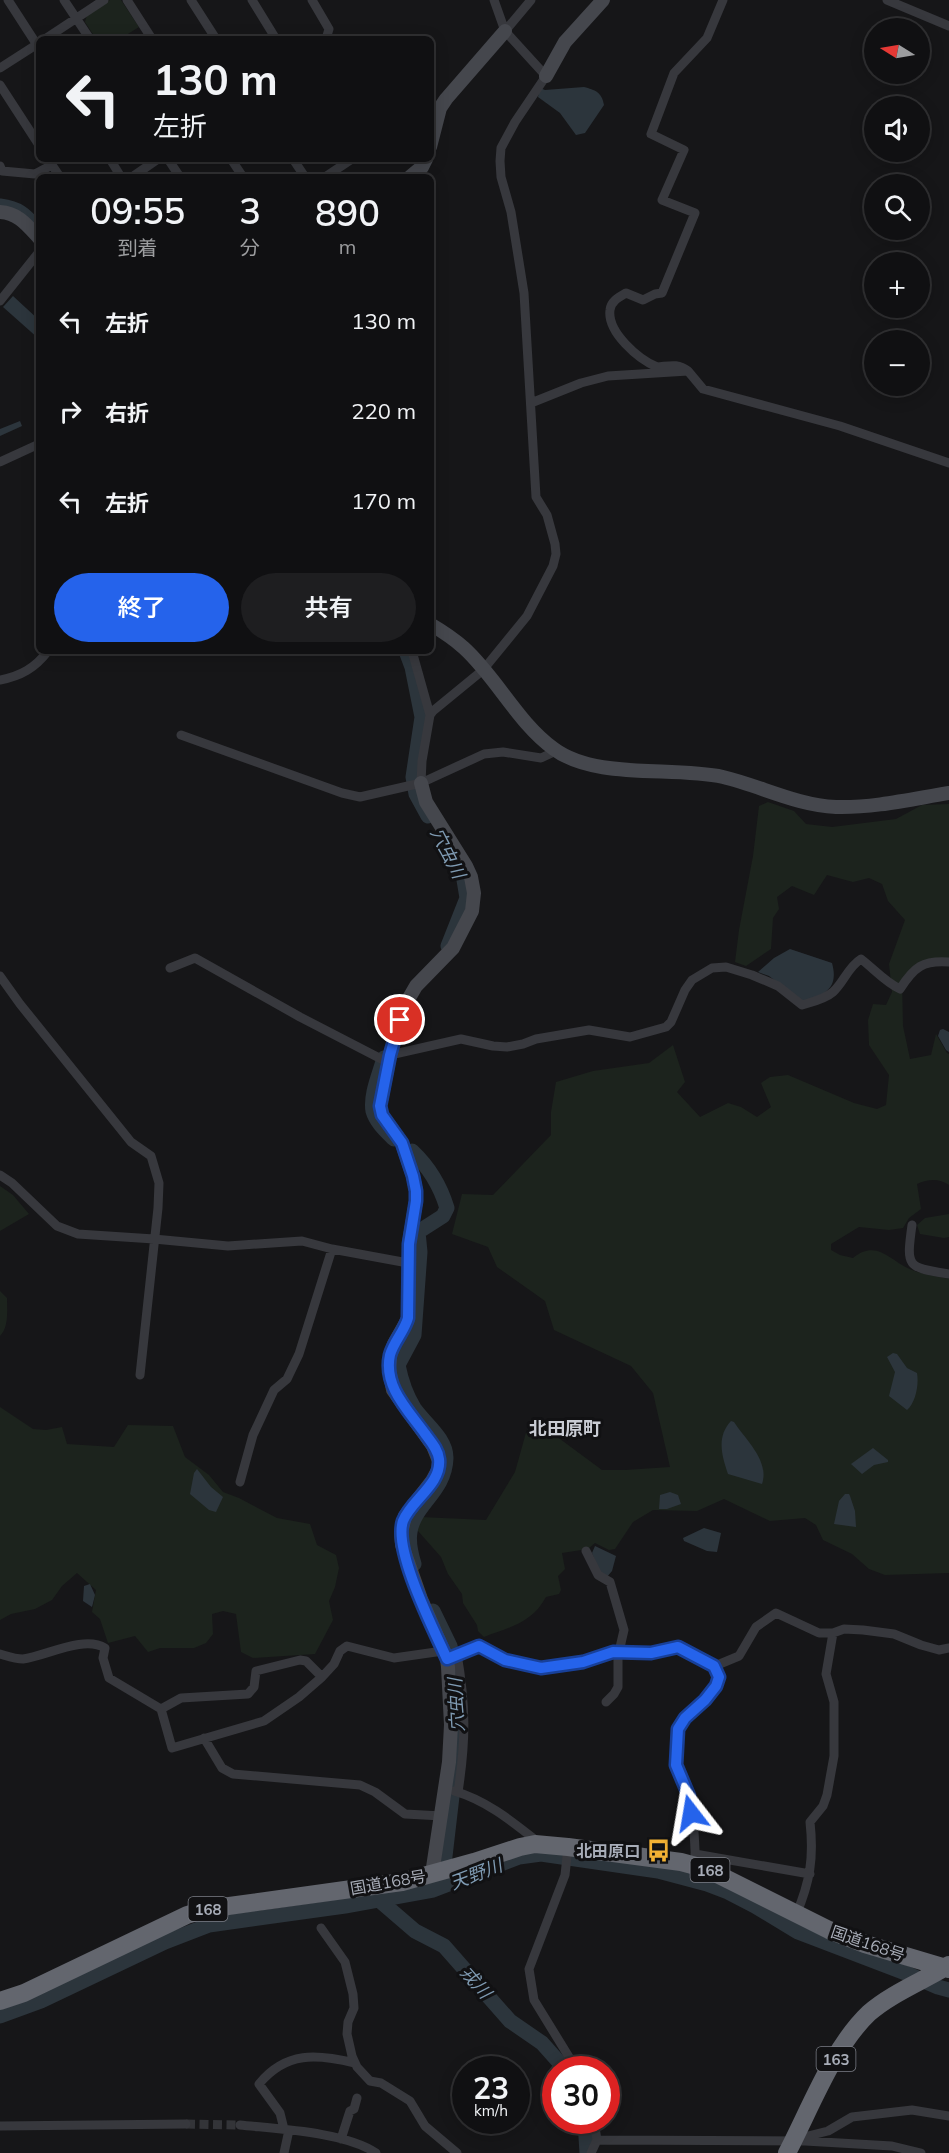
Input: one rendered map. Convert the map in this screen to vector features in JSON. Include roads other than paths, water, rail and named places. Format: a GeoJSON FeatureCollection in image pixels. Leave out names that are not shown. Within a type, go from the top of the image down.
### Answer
{"type":"FeatureCollection","features":[{"type":"Feature","properties":{"kind":"highway","name":"国道168号"},"geometry":{"type":"LineString","coordinates":[[0,2001],[24,1993],[187,1915],[207,1909],[402,1882],[535,1844],[695,1859],[796,1915],[865,1944],[944,1969]]}},
{"type":"Feature","properties":{"kind":"highway","name":"163"},"geometry":{"type":"LineString","coordinates":[[795,2145],[839,2051],[855,2028],[870,2012],[944,1969]]}},
{"type":"Feature","properties":{"kind":"street"},"geometry":{"type":"LineString","coordinates":[[8,0],[36,38]]}},
{"type":"Feature","properties":{"kind":"street"},"geometry":{"type":"LineString","coordinates":[[64,0],[88,36]]}},
{"type":"Feature","properties":{"kind":"street"},"geometry":{"type":"LineString","coordinates":[[51,36],[104,0]]}},
{"type":"Feature","properties":{"kind":"street"},"geometry":{"type":"LineString","coordinates":[[127,0],[150,36]]}},
{"type":"Feature","properties":{"kind":"street"},"geometry":{"type":"LineString","coordinates":[[191,0],[214,36]]}},
{"type":"Feature","properties":{"kind":"street"},"geometry":{"type":"LineString","coordinates":[[252,0],[274,36]]}},
{"type":"Feature","properties":{"kind":"street"},"geometry":{"type":"LineString","coordinates":[[313,0],[329,30],[327,36]]}},
{"type":"Feature","properties":{"kind":"street"},"geometry":{"type":"LineString","coordinates":[[494,0],[505,31],[546,76]]}},
{"type":"Feature","properties":{"kind":"street"},"geometry":{"type":"LineString","coordinates":[[434,130],[440,108],[446,99],[531,0]]}},
{"type":"Feature","properties":{"kind":"street"},"geometry":{"type":"LineString","coordinates":[[432,1874],[441,1816],[452,1790],[449,1655],[421,1599],[402,1545],[402,1524],[405,1516],[432,1481],[438,1470],[439,1461],[434,1446],[393,1390],[391,1382],[390,1356],[408,1318],[408,1263],[416,1191],[402,1143],[382,1115],[380,1106],[389,1059],[405,1005],[416,986],[453,948],[473,904],[474,893],[471,877],[426,802],[421,783],[422,762],[430,716],[483,669],[527,616],[553,566],[555,554],[547,515],[536,497],[524,293],[511,212],[501,177],[501,148],[565,42],[603,0]]}},
{"type":"Feature","properties":{"kind":"street"},"geometry":{"type":"LineString","coordinates":[[723,0],[707,38],[674,73],[651,134],[684,150],[662,200],[696,213],[662,293],[643,300],[626,293],[615,300],[610,309],[612,322],[631,351],[657,367],[680,365],[703,389],[840,426],[949,464]]}},
{"type":"Feature","properties":{"kind":"street"},"geometry":{"type":"LineString","coordinates":[[887,0],[949,26]]}},
{"type":"Feature","properties":{"kind":"street"},"geometry":{"type":"LineString","coordinates":[[0,68],[36,46]]}},
{"type":"Feature","properties":{"kind":"street"},"geometry":{"type":"LineString","coordinates":[[0,85],[36,140]]}},
{"type":"Feature","properties":{"kind":"street"},"geometry":{"type":"LineString","coordinates":[[0,166],[2,171],[35,174],[50,162]]}},
{"type":"Feature","properties":{"kind":"street"},"geometry":{"type":"LineString","coordinates":[[136,174],[154,162]]}},
{"type":"Feature","properties":{"kind":"street"},"geometry":{"type":"LineString","coordinates":[[330,174],[348,162]]}},
{"type":"Feature","properties":{"kind":"street"},"geometry":{"type":"LineString","coordinates":[[414,174],[424,162]]}},
{"type":"Feature","properties":{"kind":"street"},"geometry":{"type":"LineString","coordinates":[[0,212],[18,216],[36,235]]}},
{"type":"Feature","properties":{"kind":"street"},"geometry":{"type":"LineString","coordinates":[[0,301],[36,256]]}},
{"type":"Feature","properties":{"kind":"street"},"geometry":{"type":"LineString","coordinates":[[531,403],[581,383],[608,376],[688,371]]}},
{"type":"Feature","properties":{"kind":"street"},"geometry":{"type":"LineString","coordinates":[[0,462],[36,445]]}},
{"type":"Feature","properties":{"kind":"street"},"geometry":{"type":"LineString","coordinates":[[434,627],[464,648],[528,724],[556,751],[574,759],[612,769],[650,770],[720,777],[823,806],[870,805],[949,793]]}},
{"type":"Feature","properties":{"kind":"street"},"geometry":{"type":"LineString","coordinates":[[0,680],[29,671],[46,654]]}},
{"type":"Feature","properties":{"kind":"street"},"geometry":{"type":"LineString","coordinates":[[413,654],[430,716]]}},
{"type":"Feature","properties":{"kind":"street"},"geometry":{"type":"LineString","coordinates":[[181,735],[342,793],[360,797],[421,783],[484,754],[503,752],[541,758],[556,751]]}},
{"type":"Feature","properties":{"kind":"street"},"geometry":{"type":"LineString","coordinates":[[170,968],[195,958],[300,1017],[389,1059],[461,1039],[507,1047],[536,1039],[589,1030],[630,1037],[666,1027],[672,1022],[685,990],[693,980],[712,968],[726,967],[752,975],[778,986],[802,1005],[815,1002],[833,992],[852,965],[861,959],[880,974],[888,984],[900,989],[918,967],[930,961],[949,962]]}},
{"type":"Feature","properties":{"kind":"street"},"geometry":{"type":"LineString","coordinates":[[0,976],[131,1142],[151,1155],[159,1183],[158,1208],[140,1375]]}},
{"type":"Feature","properties":{"kind":"street"},"geometry":{"type":"LineString","coordinates":[[0,1175],[44,1211],[57,1226],[78,1234],[228,1246],[302,1241],[408,1263]]}},
{"type":"Feature","properties":{"kind":"street"},"geometry":{"type":"LineString","coordinates":[[912,1225],[909,1256],[911,1263],[916,1268],[949,1274]]}},
{"type":"Feature","properties":{"kind":"street"},"geometry":{"type":"LineString","coordinates":[[240,1482],[253,1435],[274,1390],[287,1379],[299,1354],[332,1249]]}},
{"type":"Feature","properties":{"kind":"street"},"geometry":{"type":"LineString","coordinates":[[586,1551],[598,1575],[610,1582],[624,1630],[619,1652],[618,1687],[606,1702]]}},
{"type":"Feature","properties":{"kind":"street"},"geometry":{"type":"LineString","coordinates":[[714,1666],[739,1656],[756,1627],[776,1613],[819,1633],[833,1633],[844,1629],[862,1630],[894,1634],[939,1650],[949,1648]]}},
{"type":"Feature","properties":{"kind":"street"},"geometry":{"type":"LineString","coordinates":[[796,1915],[810,1874],[813,1852],[810,1822],[824,1806],[835,1744],[834,1702],[826,1674],[833,1633]]}},
{"type":"Feature","properties":{"kind":"street"},"geometry":{"type":"LineString","coordinates":[[0,1654],[22,1659],[80,1643],[100,1645],[105,1648],[103,1658],[108,1678],[161,1709],[172,1748],[264,1721],[299,1697],[322,1677],[334,1664],[340,1651],[347,1646],[394,1658],[449,1655],[482,1647],[505,1660],[548,1669],[619,1652],[651,1653],[678,1647],[714,1666],[719,1677],[716,1686],[705,1700],[685,1718],[678,1729],[676,1765],[689,1796],[695,1859],[810,1874]]}},
{"type":"Feature","properties":{"kind":"street"},"geometry":{"type":"LineString","coordinates":[[161,1709],[181,1698],[248,1694],[254,1687],[256,1671],[300,1660],[306,1661],[322,1677]]}},
{"type":"Feature","properties":{"kind":"street"},"geometry":{"type":"LineString","coordinates":[[204,1738],[222,1768],[233,1774],[360,1785],[375,1792],[405,1814],[441,1816]]}},
{"type":"Feature","properties":{"kind":"street"},"geometry":{"type":"LineString","coordinates":[[452,1790],[500,1812],[534,1838],[535,1844]]}},
{"type":"Feature","properties":{"kind":"street"},"geometry":{"type":"LineString","coordinates":[[568,1847],[565,1875],[529,1969],[534,2000],[568,2056]]}},
{"type":"Feature","properties":{"kind":"street"},"geometry":{"type":"LineString","coordinates":[[321,1928],[345,1962],[354,2008],[348,2022],[347,2034],[355,2063],[370,2080],[381,2083],[410,2101],[425,2126],[457,2153]]}},
{"type":"Feature","properties":{"kind":"street"},"geometry":{"type":"LineString","coordinates":[[284,2153],[286,2130],[280,2113],[259,2084],[270,2071],[298,2059],[318,2056],[355,2063]]}},
{"type":"Feature","properties":{"kind":"street"},"geometry":{"type":"LineString","coordinates":[[341,2139],[357,2098]]}},
{"type":"Feature","properties":{"kind":"street"},"geometry":{"type":"LineString","coordinates":[[795,2145],[808,2136],[828,2132],[852,2117],[912,2110],[949,2116]]}},
{"type":"Feature","properties":{"kind":"street"},"geometry":{"type":"LineString","coordinates":[[0,2126],[186,2124]]}},
{"type":"Feature","properties":{"kind":"street"},"geometry":{"type":"LineString","coordinates":[[240,2125],[341,2139],[369,2148],[376,2153]]}},
{"type":"Feature","properties":{"kind":"street"},"geometry":{"type":"LineString","coordinates":[[591,2152],[597,2140],[596,2134]]}},
{"type":"Feature","properties":{"kind":"street"},"geometry":{"type":"LineString","coordinates":[[597,2140],[892,2146],[921,2153]]}},
{"type":"Feature","properties":{"kind":"waterway","name":"穴虫川"},"geometry":{"type":"LineString","coordinates":[[0,206],[21,213],[36,227]]}},
{"type":"Feature","properties":{"kind":"waterway","name":"穴虫川"},"geometry":{"type":"LineString","coordinates":[[407,654],[422,717],[413,777],[416,794],[428,816]]}},
{"type":"Feature","properties":{"kind":"waterway","name":"穴虫川"},"geometry":{"type":"LineString","coordinates":[[445,844],[463,874],[467,898],[448,946]]}},
{"type":"Feature","properties":{"kind":"waterway","name":"穴虫川"},"geometry":{"type":"LineString","coordinates":[[384,1058],[372,1105],[379,1123],[394,1139]]}},
{"type":"Feature","properties":{"kind":"waterway","name":"穴虫川"},"geometry":{"type":"LineString","coordinates":[[412,1151],[433,1177],[447,1208],[443,1216],[418,1232],[420,1252],[414,1335],[398,1365],[411,1403],[443,1444],[446,1458],[441,1480],[413,1522],[409,1540],[414,1564]]}},
{"type":"Feature","properties":{"kind":"waterway","name":"穴虫川"},"geometry":{"type":"LineString","coordinates":[[433,1611],[450,1646],[454,1663],[458,1745],[442,1882]]}},
{"type":"Feature","properties":{"kind":"waterway","name":"天野川"},"geometry":{"type":"LineString","coordinates":[[0,2016],[41,2001],[165,1942],[209,1925],[345,1906],[433,1890],[519,1857],[541,1854],[658,1871],[707,1884],[755,1906],[798,1932],[949,1990]]}},
{"type":"Feature","properties":{"kind":"waterway","name":"戎川"},"geometry":{"type":"LineString","coordinates":[[379,1900],[415,1931],[444,1946],[510,2021],[542,2043],[554,2056]]}},
{"type":"Feature","properties":{"kind":"waterway","name":"戎川"},"geometry":{"type":"LineString","coordinates":[[586,2134],[587,2153]]}},
{"type":"Feature","properties":{"kind":"tunnel"},"geometry":{"type":"LineString","coordinates":[[186,2124],[240,2125]]}},
{"type":"Feature","properties":{"kind":"place","name":"北田原口"},"geometry":{"type":"Point","coordinates":[658,1851]}},
{"type":"Feature","properties":{"kind":"district","name":"北田原町"},"geometry":{"type":"Point","coordinates":[565,1428]}}]}
